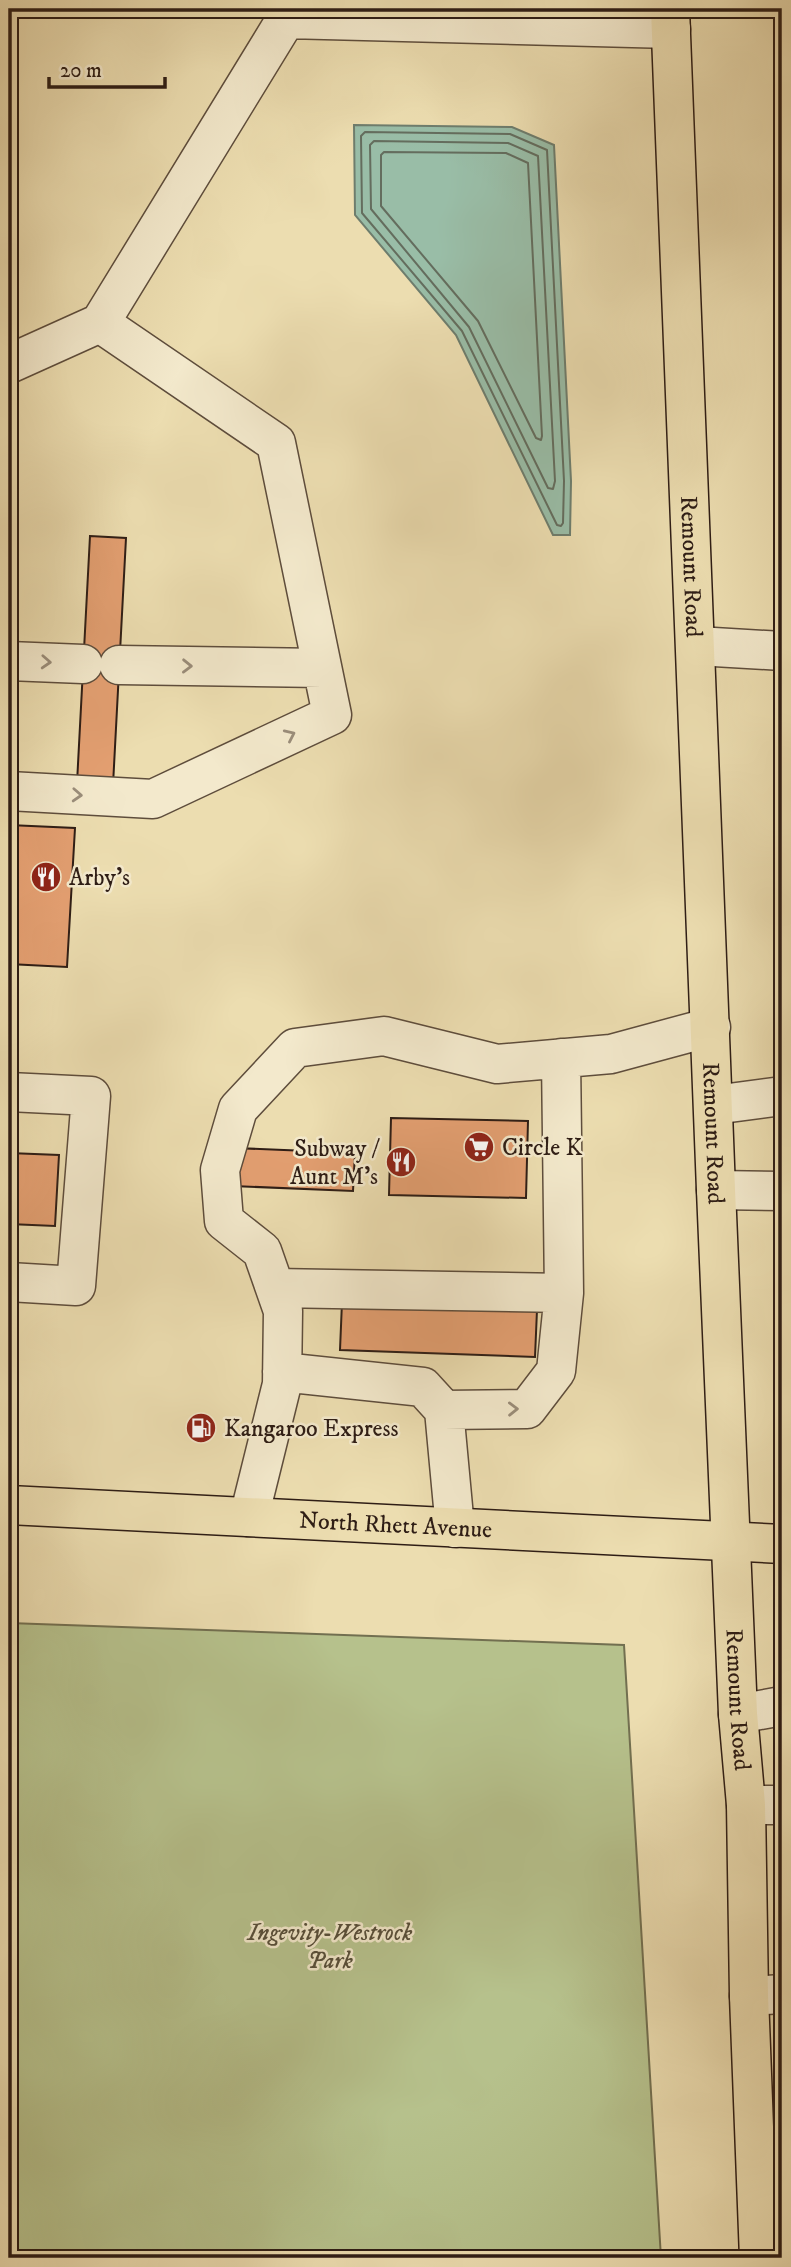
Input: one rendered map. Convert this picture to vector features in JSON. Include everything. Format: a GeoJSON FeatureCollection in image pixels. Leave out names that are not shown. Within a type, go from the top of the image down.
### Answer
{"type":"FeatureCollection","features":[{"type":"Feature","properties":{"kind":"main road","name":"Remount Road"},"geometry":{"type":"LineString","coordinates":[[671,19],[738,1714],[764,1805],[766,1995],[759,2258]]}},
{"type":"Feature","properties":{"kind":"main road","name":"North Rhett Avenue"},"geometry":{"type":"LineString","coordinates":[[9,1505],[782,1544]]}},
{"type":"Feature","properties":{"kind":"street"},"geometry":{"type":"LineString","coordinates":[[9,364],[100,323],[286,19],[671,19]]}},
{"type":"Feature","properties":{"kind":"street"},"geometry":{"type":"LineString","coordinates":[[9,791],[153,799],[332,715],[276,443],[100,323]]}},
{"type":"Feature","properties":{"kind":"street"},"geometry":{"type":"LineString","coordinates":[[696,646],[782,651]]}},
{"type":"Feature","properties":{"kind":"street"},"geometry":{"type":"LineString","coordinates":[[9,661],[322,668]]}},
{"type":"Feature","properties":{"kind":"street"},"geometry":{"type":"LineString","coordinates":[[249,1517],[282,1384],[283,1311],[262,1251],[224,1221],[220,1170],[238,1108],[295,1048],[384,1036],[497,1063],[611,1054],[712,1027]]}},
{"type":"Feature","properties":{"kind":"street"},"geometry":{"type":"LineString","coordinates":[[444,1410],[527,1409],[556,1371],[564,1293],[561,1058]]}},
{"type":"Feature","properties":{"kind":"street"},"geometry":{"type":"LineString","coordinates":[[9,1092],[91,1096],[76,1286],[9,1282]]}},
{"type":"Feature","properties":{"kind":"street"},"geometry":{"type":"LineString","coordinates":[[714,1105],[782,1096]]}},
{"type":"Feature","properties":{"kind":"street"},"geometry":{"type":"LineString","coordinates":[[716,1191],[782,1191]]}},
{"type":"Feature","properties":{"kind":"street"},"geometry":{"type":"LineString","coordinates":[[275,1288],[564,1293]]}},
{"type":"Feature","properties":{"kind":"street"},"geometry":{"type":"LineString","coordinates":[[282,1371],[423,1387],[444,1410],[455,1528]]}},
{"type":"Feature","properties":{"kind":"street"},"geometry":{"type":"LineString","coordinates":[[738,1714],[782,1706]]}},
{"type":"Feature","properties":{"kind":"green space","name":"Ingevity-Westrock Park"},"geometry":{"type":"Polygon","coordinates":[[[9,1623],[624,1645],[661,2258],[9,2258],[9,1623]]]}},
{"type":"Feature","properties":{"kind":"water"},"geometry":{"type":"Polygon","coordinates":[[[354,125],[512,127],[554,145],[571,481],[570,535],[553,535],[456,335],[355,215],[354,125]]]}},
{"type":"Feature","properties":{"kind":"building"},"geometry":{"type":"Polygon","coordinates":[[[90,536],[126,538],[113,785],[77,783],[90,536]]]}},
{"type":"Feature","properties":{"kind":"building"},"geometry":{"type":"Polygon","coordinates":[[[9,825],[75,828],[67,967],[9,964],[9,825]]]}},
{"type":"Feature","properties":{"kind":"building"},"geometry":{"type":"Polygon","coordinates":[[[391,1118],[528,1121],[526,1198],[389,1195],[391,1118]]]}},
{"type":"Feature","properties":{"kind":"building"},"geometry":{"type":"Polygon","coordinates":[[[235,1148],[355,1153],[353,1191],[233,1186],[235,1148]]]}},
{"type":"Feature","properties":{"kind":"building"},"geometry":{"type":"Polygon","coordinates":[[[9,1153],[59,1155],[55,1226],[9,1224],[9,1153]]]}},
{"type":"Feature","properties":{"kind":"building"},"geometry":{"type":"Polygon","coordinates":[[[342,1302],[537,1310],[535,1357],[340,1350],[342,1302]]]}},
{"type":"Feature","properties":{"kind":"place","name":"Arby's"},"geometry":{"type":"Point","coordinates":[46,877]}},
{"type":"Feature","properties":{"kind":"place","name":"Circle K"},"geometry":{"type":"Point","coordinates":[479,1147]}},
{"type":"Feature","properties":{"kind":"place","name":"Subway / Aunt M's"},"geometry":{"type":"Point","coordinates":[401,1162]}},
{"type":"Feature","properties":{"kind":"place","name":"Kangaroo Express"},"geometry":{"type":"Point","coordinates":[201,1428]}}]}
